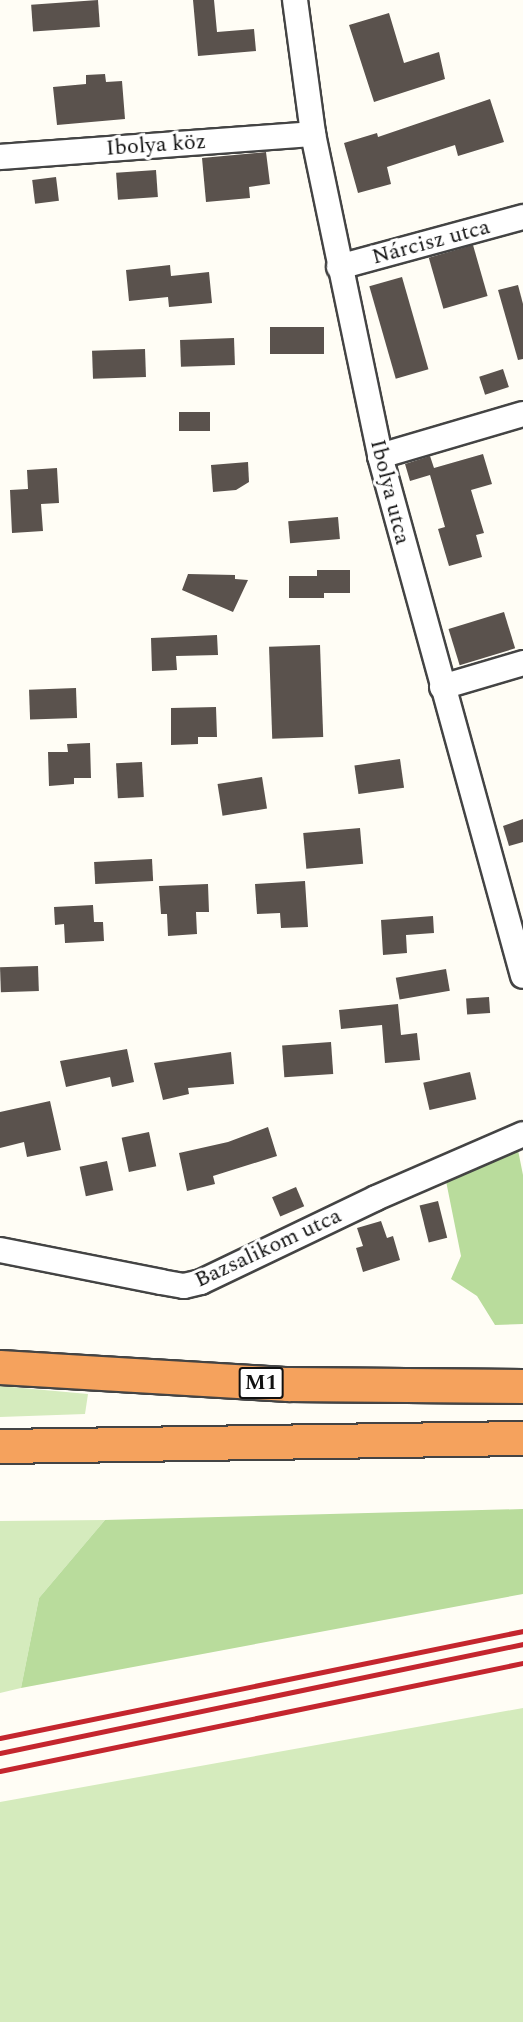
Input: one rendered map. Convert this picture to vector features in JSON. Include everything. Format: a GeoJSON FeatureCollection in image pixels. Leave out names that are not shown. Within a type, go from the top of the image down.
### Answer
{"type":"FeatureCollection","features":[{"type":"Feature","properties":{"kind":"highway","name":"M1"},"geometry":{"type":"LineString","coordinates":[[0,1367],[288,1384],[523,1386]]}},
{"type":"Feature","properties":{"kind":"highway"},"geometry":{"type":"LineString","coordinates":[[0,1446],[523,1438]]}},
{"type":"Feature","properties":{"kind":"street","name":"Ibolya utca"},"geometry":{"type":"LineString","coordinates":[[295,0],[313,134],[380,456],[523,976]]}},
{"type":"Feature","properties":{"kind":"street","name":"Ibolya köz"},"geometry":{"type":"LineString","coordinates":[[0,157],[313,134]]}},
{"type":"Feature","properties":{"kind":"street","name":"Nárcisz utca"},"geometry":{"type":"LineString","coordinates":[[339,267],[523,217]]}},
{"type":"Feature","properties":{"kind":"street"},"geometry":{"type":"LineString","coordinates":[[380,456],[523,414]]}},
{"type":"Feature","properties":{"kind":"street"},"geometry":{"type":"LineString","coordinates":[[442,687],[523,663]]}},
{"type":"Feature","properties":{"kind":"street","name":"Bazsalikom utca"},"geometry":{"type":"LineString","coordinates":[[0,1250],[184,1286],[201,1282],[376,1198],[523,1134]]}},
{"type":"Feature","properties":{"kind":"green space"},"geometry":{"type":"Polygon","coordinates":[[[518,1150],[523,1175],[523,1324],[495,1325],[477,1296],[451,1279],[461,1256],[446,1181],[518,1150]]]}},
{"type":"Feature","properties":{"kind":"green space"},"geometry":{"type":"Polygon","coordinates":[[[0,1386],[88,1394],[85,1414],[0,1417],[0,1386]]]}},
{"type":"Feature","properties":{"kind":"green space"},"geometry":{"type":"Polygon","coordinates":[[[523,1509],[523,1594],[21,1688],[39,1598],[105,1520],[523,1509]]]}},
{"type":"Feature","properties":{"kind":"green space"},"geometry":{"type":"Polygon","coordinates":[[[105,1520],[39,1598],[21,1688],[0,1693],[0,1521],[105,1520]]]}},
{"type":"Feature","properties":{"kind":"green space"},"geometry":{"type":"Polygon","coordinates":[[[523,1708],[523,2022],[0,2022],[0,1802],[523,1708]]]}},
{"type":"Feature","properties":{"kind":"building"},"geometry":{"type":"Polygon","coordinates":[[[98,0],[100,27],[33,32],[31,5],[98,0]]]}},
{"type":"Feature","properties":{"kind":"building"},"geometry":{"type":"Polygon","coordinates":[[[193,0],[214,0],[217,32],[254,29],[256,51],[198,56],[193,0]]]}},
{"type":"Feature","properties":{"kind":"building"},"geometry":{"type":"Polygon","coordinates":[[[389,13],[404,63],[439,52],[445,79],[374,102],[349,25],[389,13]]]}},
{"type":"Feature","properties":{"kind":"building"},"geometry":{"type":"Polygon","coordinates":[[[105,74],[106,82],[122,81],[125,119],[57,125],[53,87],[86,84],[86,75],[105,74]]]}},
{"type":"Feature","properties":{"kind":"building"},"geometry":{"type":"Polygon","coordinates":[[[490,99],[504,142],[458,156],[455,145],[387,167],[391,184],[358,193],[344,143],[377,133],[378,137],[490,99]]]}},
{"type":"Feature","properties":{"kind":"building"},"geometry":{"type":"Polygon","coordinates":[[[266,152],[270,184],[249,187],[250,198],[206,202],[202,158],[266,152]]]}},
{"type":"Feature","properties":{"kind":"building"},"geometry":{"type":"Polygon","coordinates":[[[156,170],[158,197],[118,200],[116,173],[156,170]]]}},
{"type":"Feature","properties":{"kind":"building"},"geometry":{"type":"Polygon","coordinates":[[[56,177],[59,201],[35,204],[32,180],[56,177]]]}},
{"type":"Feature","properties":{"kind":"building"},"geometry":{"type":"Polygon","coordinates":[[[473,245],[488,296],[443,309],[429,258],[473,245]]]}},
{"type":"Feature","properties":{"kind":"building"},"geometry":{"type":"Polygon","coordinates":[[[170,265],[171,276],[209,272],[212,303],[169,307],[168,297],[129,301],[126,270],[170,265]]]}},
{"type":"Feature","properties":{"kind":"building"},"geometry":{"type":"Polygon","coordinates":[[[402,277],[428,369],[396,379],[369,286],[402,277]]]}},
{"type":"Feature","properties":{"kind":"building"},"geometry":{"type":"Polygon","coordinates":[[[518,285],[523,304],[523,359],[518,360],[498,290],[518,285]]]}},
{"type":"Feature","properties":{"kind":"building"},"geometry":{"type":"Polygon","coordinates":[[[270,327],[324,327],[324,354],[270,354],[270,327]]]}},
{"type":"Feature","properties":{"kind":"building"},"geometry":{"type":"Polygon","coordinates":[[[234,338],[235,365],[181,367],[180,340],[234,338]]]}},
{"type":"Feature","properties":{"kind":"building"},"geometry":{"type":"Polygon","coordinates":[[[145,349],[146,377],[93,379],[92,351],[145,349]]]}},
{"type":"Feature","properties":{"kind":"building"},"geometry":{"type":"Polygon","coordinates":[[[503,369],[509,387],[485,395],[479,377],[503,369]]]}},
{"type":"Feature","properties":{"kind":"building"},"geometry":{"type":"Polygon","coordinates":[[[179,412],[210,412],[210,431],[179,431],[179,412]]]}},
{"type":"Feature","properties":{"kind":"building"},"geometry":{"type":"Polygon","coordinates":[[[483,454],[492,484],[471,490],[484,533],[476,535],[482,557],[449,566],[438,529],[445,527],[430,475],[410,481],[405,464],[430,456],[434,468],[483,454]]]}},
{"type":"Feature","properties":{"kind":"building"},"geometry":{"type":"Polygon","coordinates":[[[248,462],[249,482],[236,490],[213,492],[211,465],[248,462]]]}},
{"type":"Feature","properties":{"kind":"building"},"geometry":{"type":"Polygon","coordinates":[[[57,468],[59,503],[41,504],[43,531],[12,533],[10,490],[28,489],[27,470],[57,468]]]}},
{"type":"Feature","properties":{"kind":"building"},"geometry":{"type":"Polygon","coordinates":[[[338,517],[340,539],[290,543],[288,521],[338,517]]]}},
{"type":"Feature","properties":{"kind":"building"},"geometry":{"type":"Polygon","coordinates":[[[317,570],[350,570],[350,593],[324,593],[324,598],[289,598],[289,576],[317,576],[317,570]]]}},
{"type":"Feature","properties":{"kind":"building"},"geometry":{"type":"Polygon","coordinates":[[[188,574],[235,575],[235,579],[248,580],[233,612],[182,590],[188,574]]]}},
{"type":"Feature","properties":{"kind":"building"},"geometry":{"type":"Polygon","coordinates":[[[504,612],[515,648],[460,665],[449,629],[504,612]]]}},
{"type":"Feature","properties":{"kind":"building"},"geometry":{"type":"Polygon","coordinates":[[[217,635],[218,655],[176,656],[177,670],[152,671],[151,638],[217,635]]]}},
{"type":"Feature","properties":{"kind":"building"},"geometry":{"type":"Polygon","coordinates":[[[320,645],[323,737],[272,739],[269,647],[320,645]]]}},
{"type":"Feature","properties":{"kind":"building"},"geometry":{"type":"Polygon","coordinates":[[[76,688],[77,718],[30,720],[29,690],[76,688]]]}},
{"type":"Feature","properties":{"kind":"building"},"geometry":{"type":"Polygon","coordinates":[[[216,707],[217,737],[198,737],[198,744],[171,745],[171,708],[216,707]]]}},
{"type":"Feature","properties":{"kind":"building"},"geometry":{"type":"Polygon","coordinates":[[[90,743],[91,778],[74,778],[74,784],[49,786],[48,752],[68,752],[67,744],[90,743]]]}},
{"type":"Feature","properties":{"kind":"building"},"geometry":{"type":"Polygon","coordinates":[[[400,759],[404,788],[358,794],[354,765],[400,759]]]}},
{"type":"Feature","properties":{"kind":"building"},"geometry":{"type":"Polygon","coordinates":[[[142,762],[144,797],[118,798],[116,763],[142,762]]]}},
{"type":"Feature","properties":{"kind":"building"},"geometry":{"type":"Polygon","coordinates":[[[262,777],[267,809],[223,816],[218,784],[262,777]]]}},
{"type":"Feature","properties":{"kind":"building"},"geometry":{"type":"Polygon","coordinates":[[[523,819],[523,842],[509,846],[503,826],[523,819]]]}},
{"type":"Feature","properties":{"kind":"building"},"geometry":{"type":"Polygon","coordinates":[[[360,828],[363,864],[306,869],[303,833],[360,828]]]}},
{"type":"Feature","properties":{"kind":"building"},"geometry":{"type":"Polygon","coordinates":[[[152,859],[153,881],[95,884],[94,862],[152,859]]]}},
{"type":"Feature","properties":{"kind":"building"},"geometry":{"type":"Polygon","coordinates":[[[305,881],[308,927],[281,928],[280,913],[257,914],[255,884],[305,881]]]}},
{"type":"Feature","properties":{"kind":"building"},"geometry":{"type":"Polygon","coordinates":[[[208,884],[209,912],[196,912],[197,934],[168,936],[167,914],[161,914],[159,886],[208,884]]]}},
{"type":"Feature","properties":{"kind":"building"},"geometry":{"type":"Polygon","coordinates":[[[93,905],[94,922],[103,922],[104,941],[65,943],[64,924],[55,925],[54,907],[93,905]]]}},
{"type":"Feature","properties":{"kind":"building"},"geometry":{"type":"Polygon","coordinates":[[[433,916],[434,933],[406,935],[407,953],[383,955],[381,920],[433,916]]]}},
{"type":"Feature","properties":{"kind":"building"},"geometry":{"type":"Polygon","coordinates":[[[38,966],[39,991],[1,992],[0,967],[38,966]]]}},
{"type":"Feature","properties":{"kind":"building"},"geometry":{"type":"Polygon","coordinates":[[[446,969],[450,991],[400,1000],[396,978],[446,969]]]}},
{"type":"Feature","properties":{"kind":"building"},"geometry":{"type":"Polygon","coordinates":[[[489,997],[490,1013],[467,1015],[466,999],[489,997]]]}},
{"type":"Feature","properties":{"kind":"building"},"geometry":{"type":"Polygon","coordinates":[[[398,1004],[401,1035],[417,1033],[420,1060],[385,1063],[382,1025],[341,1029],[339,1010],[398,1004]]]}},
{"type":"Feature","properties":{"kind":"building"},"geometry":{"type":"Polygon","coordinates":[[[331,1042],[333,1074],[284,1077],[282,1045],[331,1042]]]}},
{"type":"Feature","properties":{"kind":"building"},"geometry":{"type":"Polygon","coordinates":[[[127,1049],[134,1082],[112,1087],[110,1077],[66,1087],[60,1061],[127,1049]]]}},
{"type":"Feature","properties":{"kind":"building"},"geometry":{"type":"Polygon","coordinates":[[[231,1052],[234,1084],[188,1088],[189,1094],[163,1100],[154,1063],[231,1052]]]}},
{"type":"Feature","properties":{"kind":"building"},"geometry":{"type":"Polygon","coordinates":[[[470,1072],[476,1099],[430,1110],[423,1083],[470,1072]]]}},
{"type":"Feature","properties":{"kind":"building"},"geometry":{"type":"Polygon","coordinates":[[[50,1101],[61,1150],[27,1157],[24,1142],[0,1148],[0,1112],[50,1101]]]}},
{"type":"Feature","properties":{"kind":"building"},"geometry":{"type":"Polygon","coordinates":[[[268,1127],[277,1156],[213,1176],[215,1184],[187,1191],[179,1153],[228,1142],[268,1127]]]}},
{"type":"Feature","properties":{"kind":"building"},"geometry":{"type":"Polygon","coordinates":[[[149,1132],[156,1166],[129,1172],[122,1138],[149,1132]]]}},
{"type":"Feature","properties":{"kind":"building"},"geometry":{"type":"Polygon","coordinates":[[[107,1161],[113,1190],[86,1196],[80,1167],[107,1161]]]}},
{"type":"Feature","properties":{"kind":"building"},"geometry":{"type":"Polygon","coordinates":[[[296,1187],[304,1206],[280,1216],[272,1197],[296,1187]]]}},
{"type":"Feature","properties":{"kind":"building"},"geometry":{"type":"Polygon","coordinates":[[[438,1201],[447,1238],[429,1242],[420,1206],[438,1201]]]}},
{"type":"Feature","properties":{"kind":"building"},"geometry":{"type":"Polygon","coordinates":[[[381,1221],[387,1238],[393,1236],[400,1260],[363,1272],[356,1248],[363,1246],[357,1228],[381,1221]]]}},
{"type":"Feature","properties":{"kind":"railway"},"geometry":{"type":"LineString","coordinates":[[0,1738],[523,1631]]}},
{"type":"Feature","properties":{"kind":"railway"},"geometry":{"type":"LineString","coordinates":[[0,1753],[523,1644]]}},
{"type":"Feature","properties":{"kind":"railway"},"geometry":{"type":"LineString","coordinates":[[0,1771],[523,1663]]}}]}
